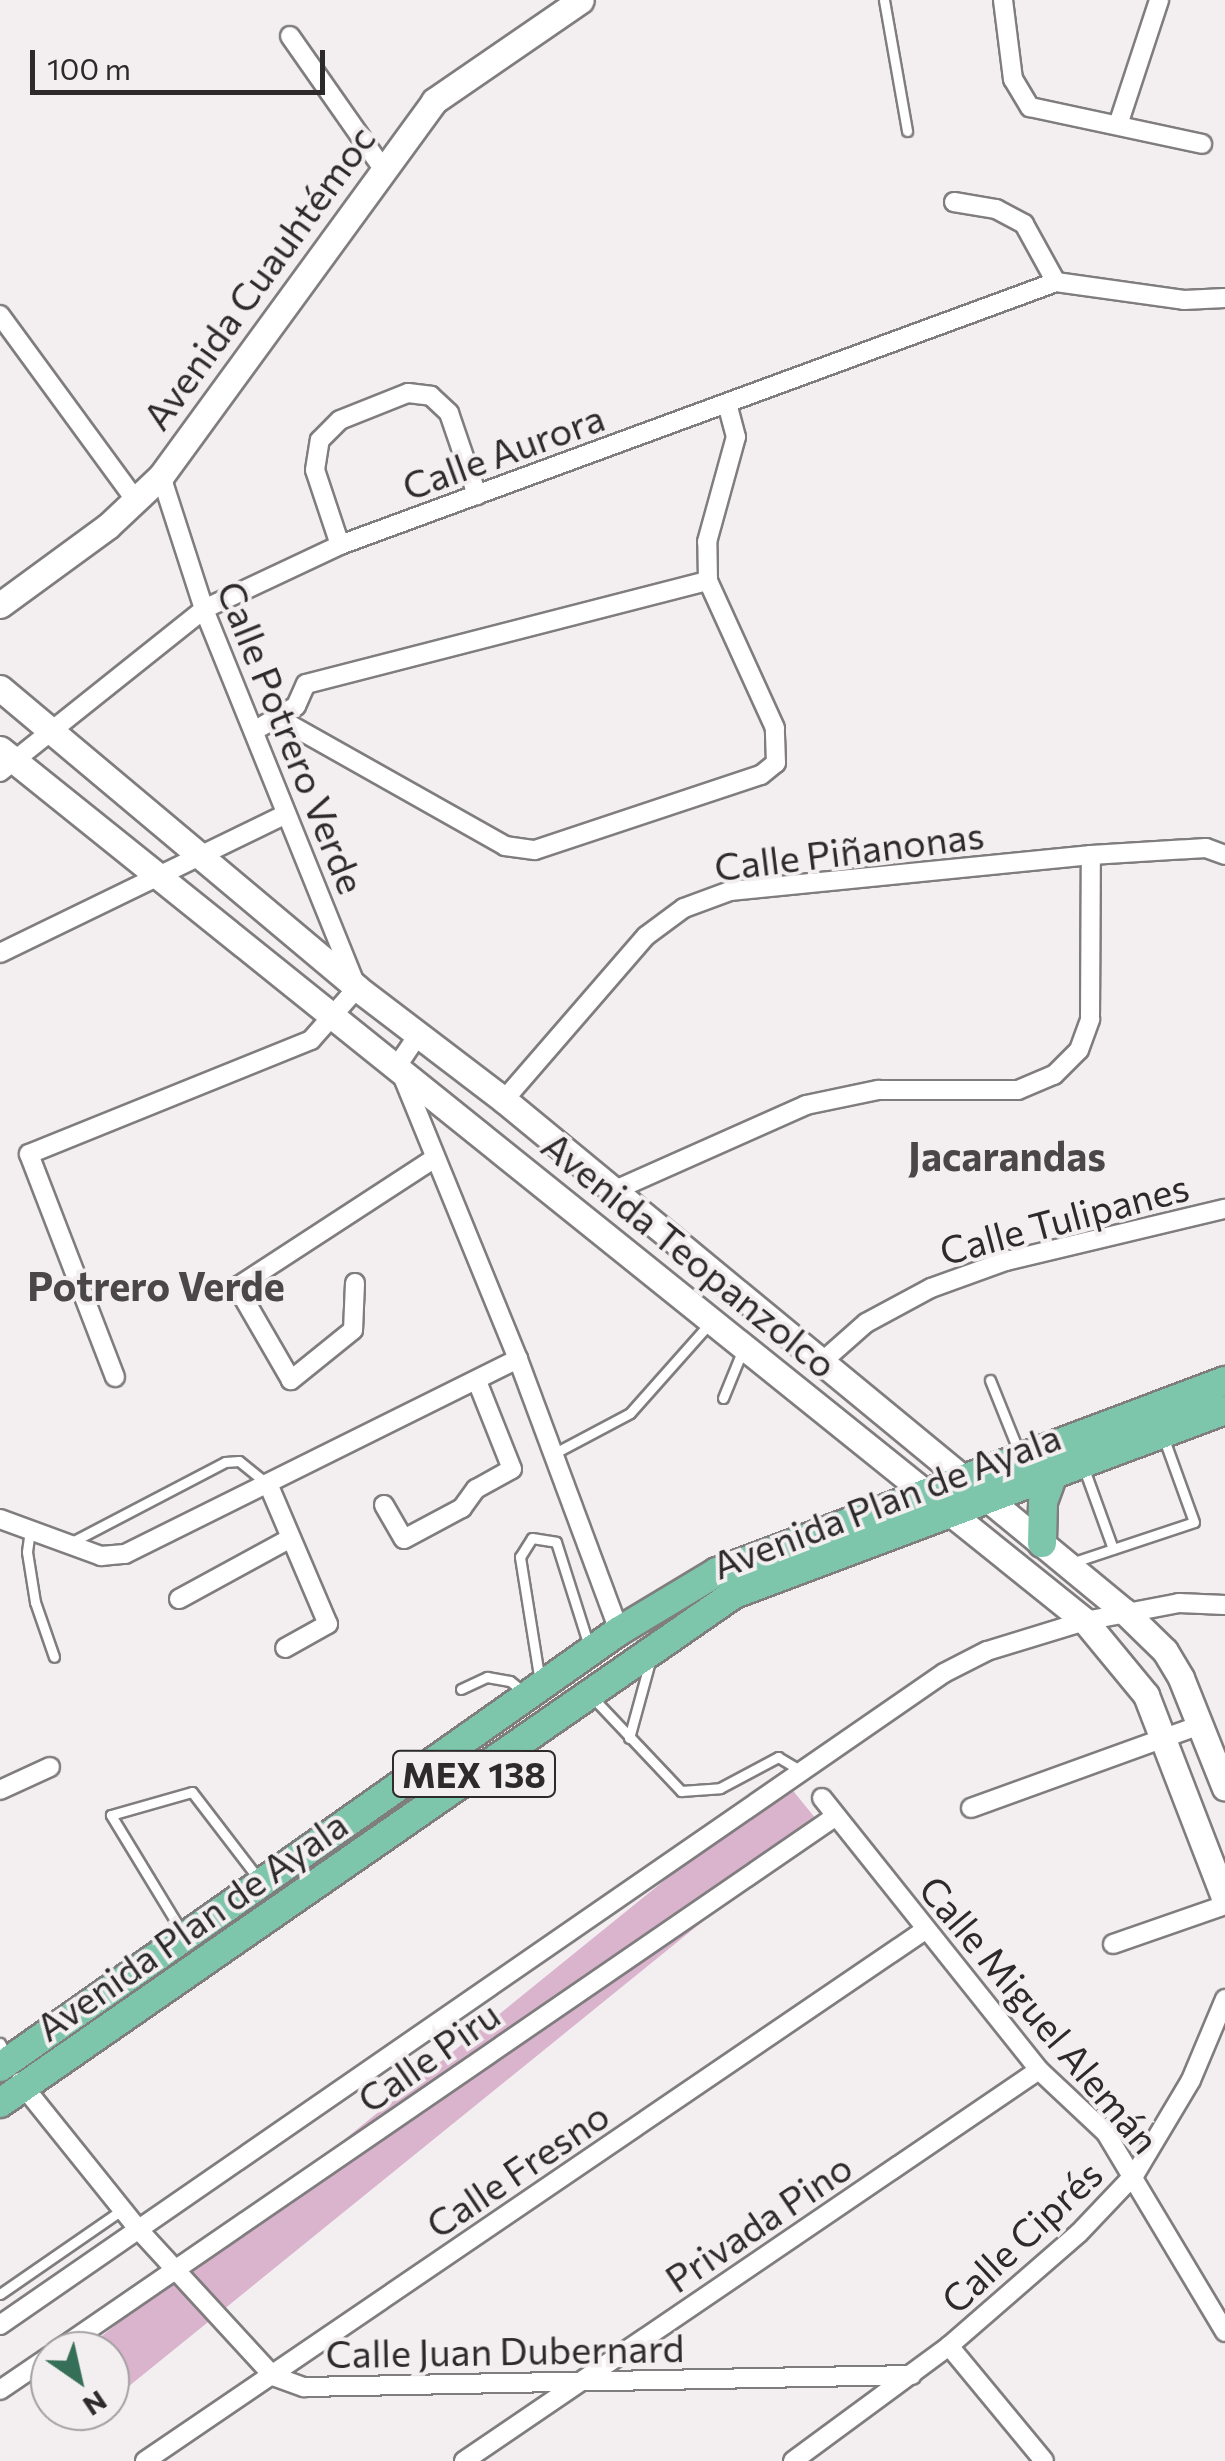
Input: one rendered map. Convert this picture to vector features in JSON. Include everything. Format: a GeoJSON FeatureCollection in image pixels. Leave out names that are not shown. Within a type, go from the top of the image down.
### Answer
{"type":"FeatureCollection","features":[{"type":"Feature","properties":{"kind":"main road","name":"Avenida Cuauhtémoc"},"geometry":{"type":"LineString","coordinates":[[0,605],[136,501],[161,476],[381,166],[434,100],[581,0]]}},
{"type":"Feature","properties":{"kind":"main road","name":"Avenida Teopanzolco"},"geometry":{"type":"LineString","coordinates":[[0,688],[204,854],[357,988],[504,1100],[1124,1611],[1164,1651],[1225,1788]]}},
{"type":"Feature","properties":{"kind":"main road","name":"Avenida Teopanzolco"},"geometry":{"type":"LineString","coordinates":[[5,760],[338,1016],[1085,1620],[1146,1695],[1225,1903]]}},
{"type":"Feature","properties":{"kind":"main road"},"geometry":{"type":"LineString","coordinates":[[685,1299],[707,1269]]}},
{"type":"Feature","properties":{"kind":"main road","name":"Avenida Plan de Ayala"},"geometry":{"type":"LineString","coordinates":[[3,2057],[186,1938],[364,1806],[590,1651],[717,1572],[1225,1381]]}},
{"type":"Feature","properties":{"kind":"main road","name":"Avenida Plan de Ayala"},"geometry":{"type":"LineString","coordinates":[[11,2095],[734,1594],[1225,1410]]}},
{"type":"Feature","properties":{"kind":"main road"},"geometry":{"type":"LineString","coordinates":[[1042,1542],[1043,1502],[1053,1474]]}},
{"type":"Feature","properties":{"kind":"street"},"geometry":{"type":"LineString","coordinates":[[1003,0],[1013,79],[1030,107],[1202,144]]}},
{"type":"Feature","properties":{"kind":"street"},"geometry":{"type":"LineString","coordinates":[[1118,125],[1159,0]]}},
{"type":"Feature","properties":{"kind":"street"},"geometry":{"type":"LineString","coordinates":[[290,36],[381,166]]}},
{"type":"Feature","properties":{"kind":"street"},"geometry":{"type":"LineString","coordinates":[[954,202],[996,209],[1024,224],[1056,282],[1184,300],[1225,298]]}},
{"type":"Feature","properties":{"kind":"street","name":"Calle Aurora"},"geometry":{"type":"LineString","coordinates":[[5,760],[52,730],[204,609],[340,545],[1056,282]]}},
{"type":"Feature","properties":{"kind":"street"},"geometry":{"type":"LineString","coordinates":[[0,315],[136,501]]}},
{"type":"Feature","properties":{"kind":"street"},"geometry":{"type":"LineString","coordinates":[[340,545],[315,470],[320,440],[340,420],[408,393],[431,396],[449,413],[477,495]]}},
{"type":"Feature","properties":{"kind":"street"},"geometry":{"type":"LineString","coordinates":[[280,720],[505,846],[535,850],[761,774],[776,764],[775,728],[708,581],[708,542],[736,437],[727,403]]}},
{"type":"Feature","properties":{"kind":"street","name":"Calle Potrero Verde"},"geometry":{"type":"LineString","coordinates":[[161,476],[204,609],[357,988]]}},
{"type":"Feature","properties":{"kind":"street"},"geometry":{"type":"LineString","coordinates":[[254,730],[280,720],[306,684],[708,581]]}},
{"type":"Feature","properties":{"kind":"street"},"geometry":{"type":"LineString","coordinates":[[0,954],[286,814]]}},
{"type":"Feature","properties":{"kind":"street","name":"Calle Piñanonas"},"geometry":{"type":"LineString","coordinates":[[504,1100],[646,936],[684,908],[730,891],[1092,854],[1206,848],[1225,855]]}},
{"type":"Feature","properties":{"kind":"street"},"geometry":{"type":"LineString","coordinates":[[613,1192],[806,1106],[878,1090],[1018,1090],[1054,1075],[1078,1050],[1090,1019],[1092,854]]}},
{"type":"Feature","properties":{"kind":"street"},"geometry":{"type":"LineString","coordinates":[[115,1378],[29,1154],[311,1040],[338,1016],[357,988]]}},
{"type":"Feature","properties":{"kind":"street"},"geometry":{"type":"LineString","coordinates":[[418,1035],[398,1065],[432,1160],[518,1360],[619,1632]]}},
{"type":"Feature","properties":{"kind":"street"},"geometry":{"type":"LineString","coordinates":[[355,1284],[352,1330],[291,1380],[237,1287],[432,1160]]}},
{"type":"Feature","properties":{"kind":"street","name":"Calle Tulipanes"},"geometry":{"type":"LineString","coordinates":[[823,1361],[866,1323],[931,1288],[1006,1261],[1225,1209]]}},
{"type":"Feature","properties":{"kind":"street"},"geometry":{"type":"LineString","coordinates":[[0,1520],[102,1556],[125,1554],[518,1360]]}},
{"type":"Feature","properties":{"kind":"street"},"geometry":{"type":"LineString","coordinates":[[384,1505],[404,1539],[462,1508],[476,1489],[512,1469],[477,1381]]}},
{"type":"Feature","properties":{"kind":"street"},"geometry":{"type":"LineString","coordinates":[[269,1486],[328,1624],[285,1648]]}},
{"type":"Feature","properties":{"kind":"street"},"geometry":{"type":"LineString","coordinates":[[178,1599],[289,1539]]}},
{"type":"Feature","properties":{"kind":"street"},"geometry":{"type":"LineString","coordinates":[[0,2324],[944,1672],[987,1651],[1085,1620],[1124,1611],[1225,1605]]}},
{"type":"Feature","properties":{"kind":"street"},"geometry":{"type":"LineString","coordinates":[[971,1808],[1200,1725]]}},
{"type":"Feature","properties":{"kind":"street"},"geometry":{"type":"LineString","coordinates":[[0,1790],[50,1768]]}},
{"type":"Feature","properties":{"kind":"street","name":"Calle Miguel Alemán"},"geometry":{"type":"LineString","coordinates":[[822,1798],[1039,2070],[1106,2132],[1135,2174],[1225,2332]]}},
{"type":"Feature","properties":{"kind":"street","name":"Calle Piru"},"geometry":{"type":"LineString","coordinates":[[86,2331],[836,1816]]}},
{"type":"Feature","properties":{"kind":"street"},"geometry":{"type":"LineString","coordinates":[[1113,1944],[1225,1903]]}},
{"type":"Feature","properties":{"kind":"street","name":"Calle Fresno"},"geometry":{"type":"LineString","coordinates":[[145,2461],[924,1930]]}},
{"type":"Feature","properties":{"kind":"street","name":"Calle Ciprés"},"geometry":{"type":"LineString","coordinates":[[793,2461],[949,2346],[1079,2234],[1135,2174],[1191,2080],[1225,2000]]}},
{"type":"Feature","properties":{"kind":"street","name":"Calle Juan Dubernard"},"geometry":{"type":"LineString","coordinates":[[3,2057],[11,2095],[122,2209],[272,2376],[304,2387],[912,2375]]}},
{"type":"Feature","properties":{"kind":"street","name":"Privada Pino"},"geometry":{"type":"LineString","coordinates":[[464,2461],[1039,2070]]}},
{"type":"Feature","properties":{"kind":"street"},"geometry":{"type":"LineString","coordinates":[[949,2346],[1044,2461]]}},
{"type":"Feature","properties":{"kind":"street"},"geometry":{"type":"LineString","coordinates":[[0,2390],[30,2370]]}},
{"type":"Feature","properties":{"kind":"lane"},"geometry":{"type":"LineString","coordinates":[[884,0],[907,131]]}},
{"type":"Feature","properties":{"kind":"lane"},"geometry":{"type":"LineString","coordinates":[[554,1454],[630,1413],[711,1320]]}},
{"type":"Feature","properties":{"kind":"lane"},"geometry":{"type":"LineString","coordinates":[[723,1398],[744,1347]]}},
{"type":"Feature","properties":{"kind":"lane"},"geometry":{"type":"LineString","coordinates":[[990,1380],[1022,1458]]}},
{"type":"Feature","properties":{"kind":"lane"},"geometry":{"type":"LineString","coordinates":[[1067,1565],[1194,1522],[1162,1433]]}},
{"type":"Feature","properties":{"kind":"lane"},"geometry":{"type":"LineString","coordinates":[[67,1544],[225,1462],[240,1461],[269,1486]]}},
{"type":"Feature","properties":{"kind":"lane"},"geometry":{"type":"LineString","coordinates":[[1082,1464],[1113,1550]]}},
{"type":"Feature","properties":{"kind":"lane"},"geometry":{"type":"LineString","coordinates":[[30,1530],[26,1552],[36,1602],[54,1658]]}},
{"type":"Feature","properties":{"kind":"lane"},"geometry":{"type":"LineString","coordinates":[[461,1689],[487,1677],[535,1691],[520,1557],[532,1538],[556,1542],[590,1651]]}},
{"type":"Feature","properties":{"kind":"lane"},"geometry":{"type":"LineString","coordinates":[[628,1738],[653,1648]]}},
{"type":"Feature","properties":{"kind":"lane"},"geometry":{"type":"LineString","coordinates":[[589,1693],[681,1792],[720,1788],[778,1757],[800,1771]]}},
{"type":"Feature","properties":{"kind":"lane"},"geometry":{"type":"LineString","coordinates":[[186,1938],[112,1815],[192,1792],[263,1884]]}},
{"type":"Feature","properties":{"kind":"lane"},"geometry":{"type":"LineString","coordinates":[[0,2294],[122,2209]]}},
{"type":"Feature","properties":{"kind":"shaded area"},"geometry":{"type":"Polygon","coordinates":[[[786,1782],[821,1826],[130,2385],[130,2331],[108,2331],[786,1782]]]}},
{"type":"Feature","properties":{"kind":"district","name":"Jacarandas"},"geometry":{"type":"Point","coordinates":[1007,1155]}},
{"type":"Feature","properties":{"kind":"district","name":"Potrero Verde"},"geometry":{"type":"Point","coordinates":[156,1285]}}]}
